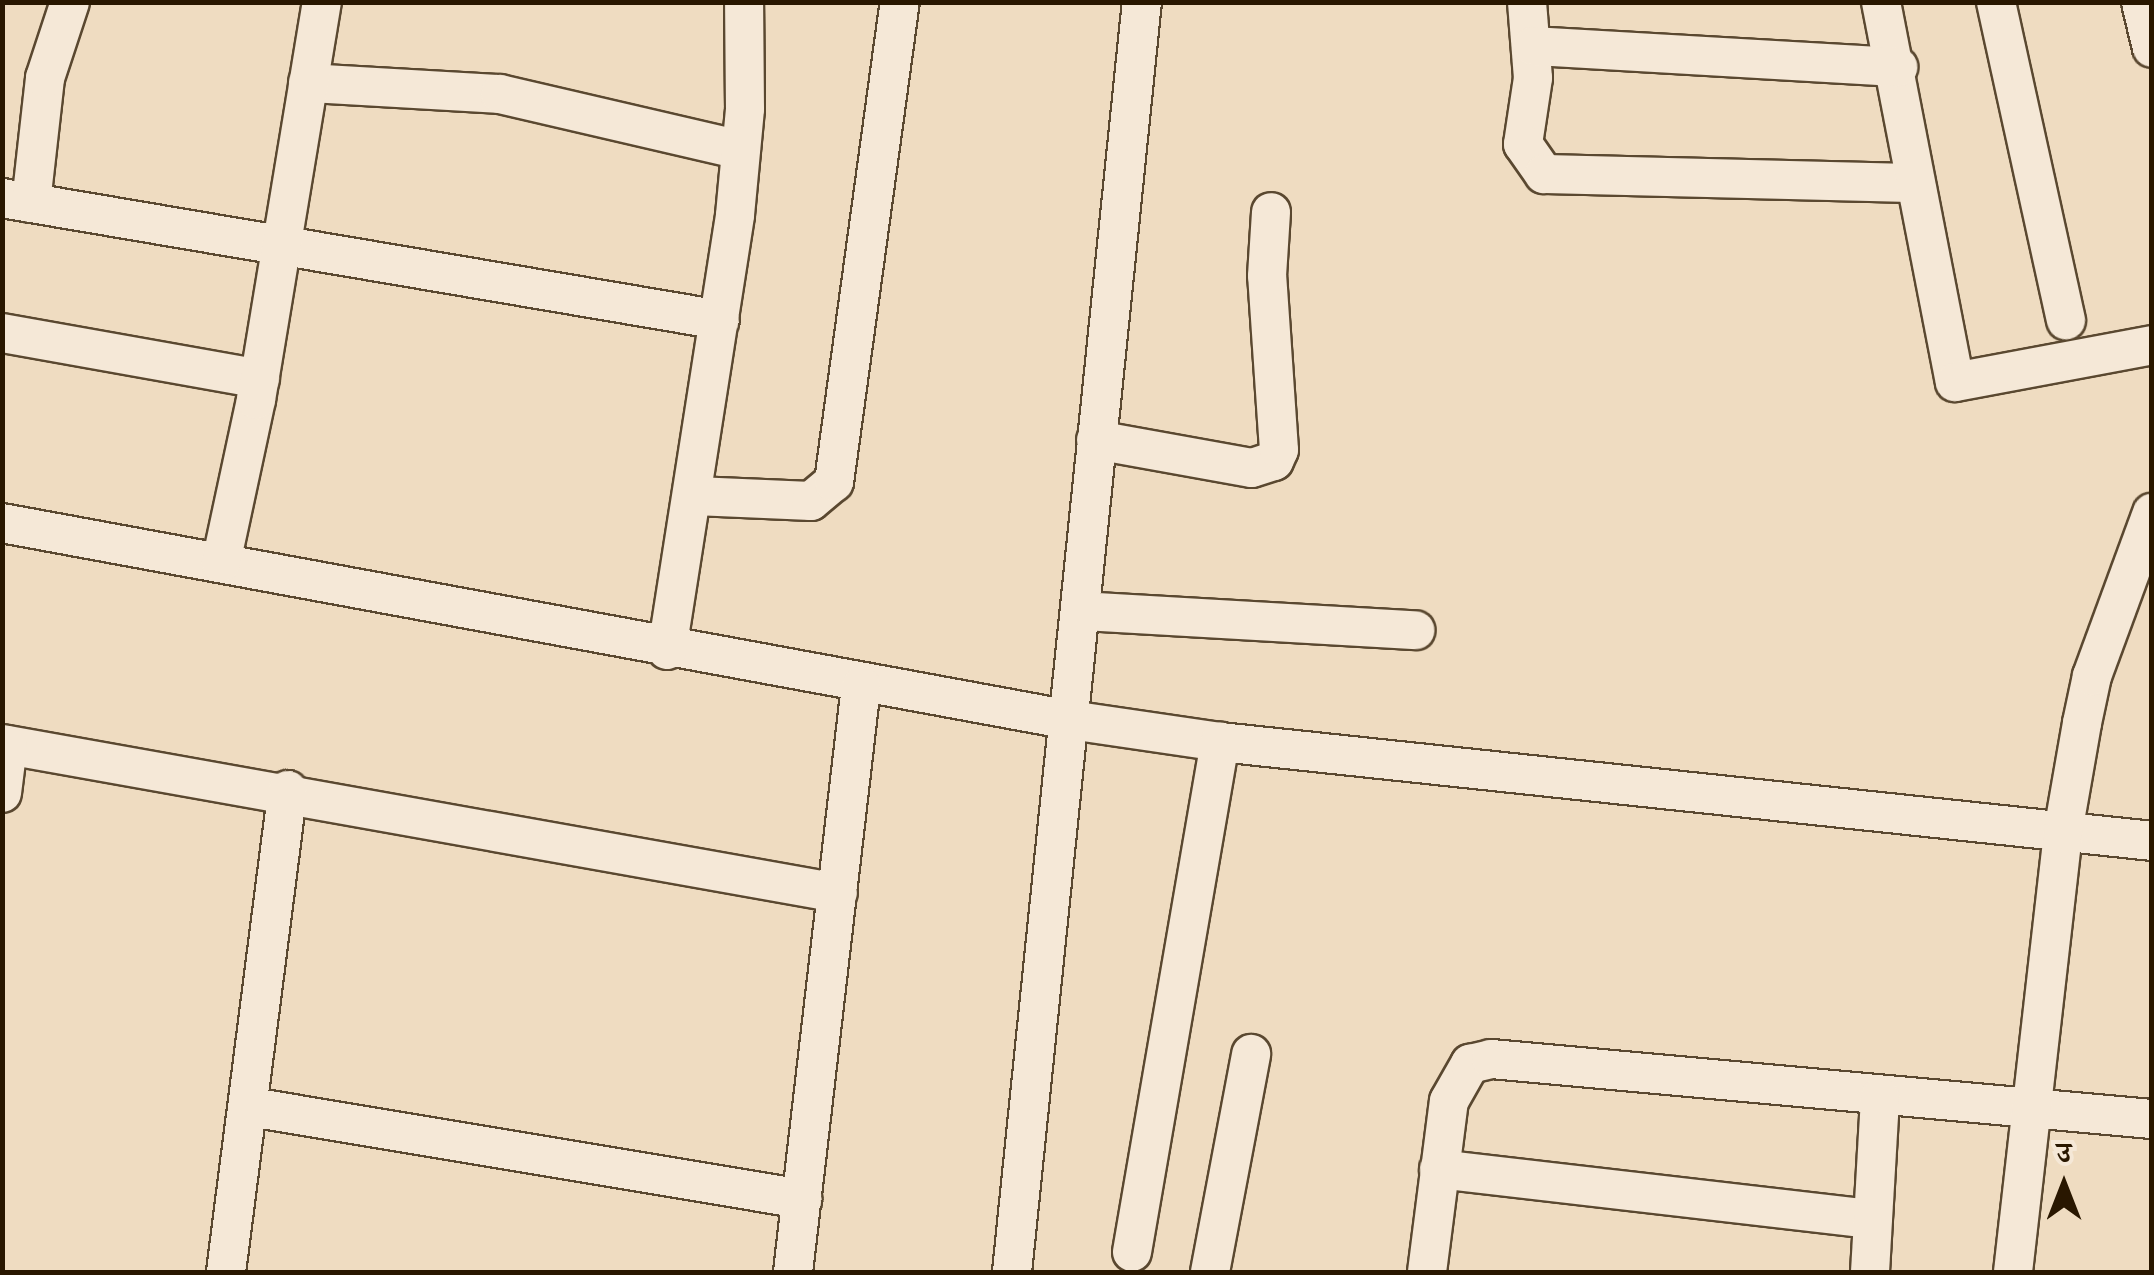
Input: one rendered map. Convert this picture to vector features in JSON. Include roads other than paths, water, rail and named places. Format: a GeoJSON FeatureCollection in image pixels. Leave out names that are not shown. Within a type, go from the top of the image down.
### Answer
{"type":"FeatureCollection","features":[{"type":"Feature","properties":{"kind":"street"},"geometry":{"type":"LineString","coordinates":[[70,2],[45,78],[17,200],[279,248],[720,320]]}},
{"type":"Feature","properties":{"kind":"street"},"geometry":{"type":"LineString","coordinates":[[221,563],[260,379],[322,2]]}},
{"type":"Feature","properties":{"kind":"street"},"geometry":{"type":"LineString","coordinates":[[667,650],[695,496],[741,150],[744,2]]}},
{"type":"Feature","properties":{"kind":"street"},"geometry":{"type":"LineString","coordinates":[[695,496],[810,501],[834,482],[900,2]]}},
{"type":"Feature","properties":{"kind":"street"},"geometry":{"type":"LineString","coordinates":[[1012,1272],[1142,2]]}},
{"type":"Feature","properties":{"kind":"street"},"geometry":{"type":"LineString","coordinates":[[1528,2],[1533,46],[1522,144],[1544,174],[1912,184]]}},
{"type":"Feature","properties":{"kind":"street"},"geometry":{"type":"LineString","coordinates":[[1881,2],[1898,67],[1912,184],[1955,382],[2152,345]]}},
{"type":"Feature","properties":{"kind":"street"},"geometry":{"type":"LineString","coordinates":[[1996,2],[2066,320]]}},
{"type":"Feature","properties":{"kind":"street"},"geometry":{"type":"LineString","coordinates":[[2140,2],[2152,48]]}},
{"type":"Feature","properties":{"kind":"street"},"geometry":{"type":"LineString","coordinates":[[1533,46],[1898,67]]}},
{"type":"Feature","properties":{"kind":"street"},"geometry":{"type":"LineString","coordinates":[[308,83],[500,94],[741,150]]}},
{"type":"Feature","properties":{"kind":"street"},"geometry":{"type":"LineString","coordinates":[[1096,440],[1252,468],[1274,462],[1279,450],[1267,276],[1271,212]]}},
{"type":"Feature","properties":{"kind":"street"},"geometry":{"type":"LineString","coordinates":[[2,332],[260,379]]}},
{"type":"Feature","properties":{"kind":"street"},"geometry":{"type":"LineString","coordinates":[[2012,1272],[2035,1114],[2064,832],[2092,676],[2137,585],[2152,513]]}},
{"type":"Feature","properties":{"kind":"street"},"geometry":{"type":"LineString","coordinates":[[2,523],[861,686],[1070,720],[1220,742],[2152,841]]}},
{"type":"Feature","properties":{"kind":"street"},"geometry":{"type":"LineString","coordinates":[[1080,611],[1415,630]]}},
{"type":"Feature","properties":{"kind":"street"},"geometry":{"type":"LineString","coordinates":[[794,1272],[861,686]]}},
{"type":"Feature","properties":{"kind":"street"},"geometry":{"type":"LineString","coordinates":[[1132,1252],[1220,742]]}},
{"type":"Feature","properties":{"kind":"street"},"geometry":{"type":"LineString","coordinates":[[2,793],[5,745],[288,790],[838,893]]}},
{"type":"Feature","properties":{"kind":"street"},"geometry":{"type":"LineString","coordinates":[[226,1272],[251,1107],[288,790]]}},
{"type":"Feature","properties":{"kind":"street"},"geometry":{"type":"LineString","coordinates":[[1210,1272],[1251,1054]]}},
{"type":"Feature","properties":{"kind":"street"},"geometry":{"type":"LineString","coordinates":[[1427,1272],[1439,1169],[1457,1081],[1470,1064],[1491,1059],[2035,1114],[2152,1120]]}},
{"type":"Feature","properties":{"kind":"street"},"geometry":{"type":"LineString","coordinates":[[1870,1272],[1880,1097]]}},
{"type":"Feature","properties":{"kind":"street"},"geometry":{"type":"LineString","coordinates":[[251,1107],[802,1199]]}},
{"type":"Feature","properties":{"kind":"street"},"geometry":{"type":"LineString","coordinates":[[1439,1169],[1872,1219]]}}]}
